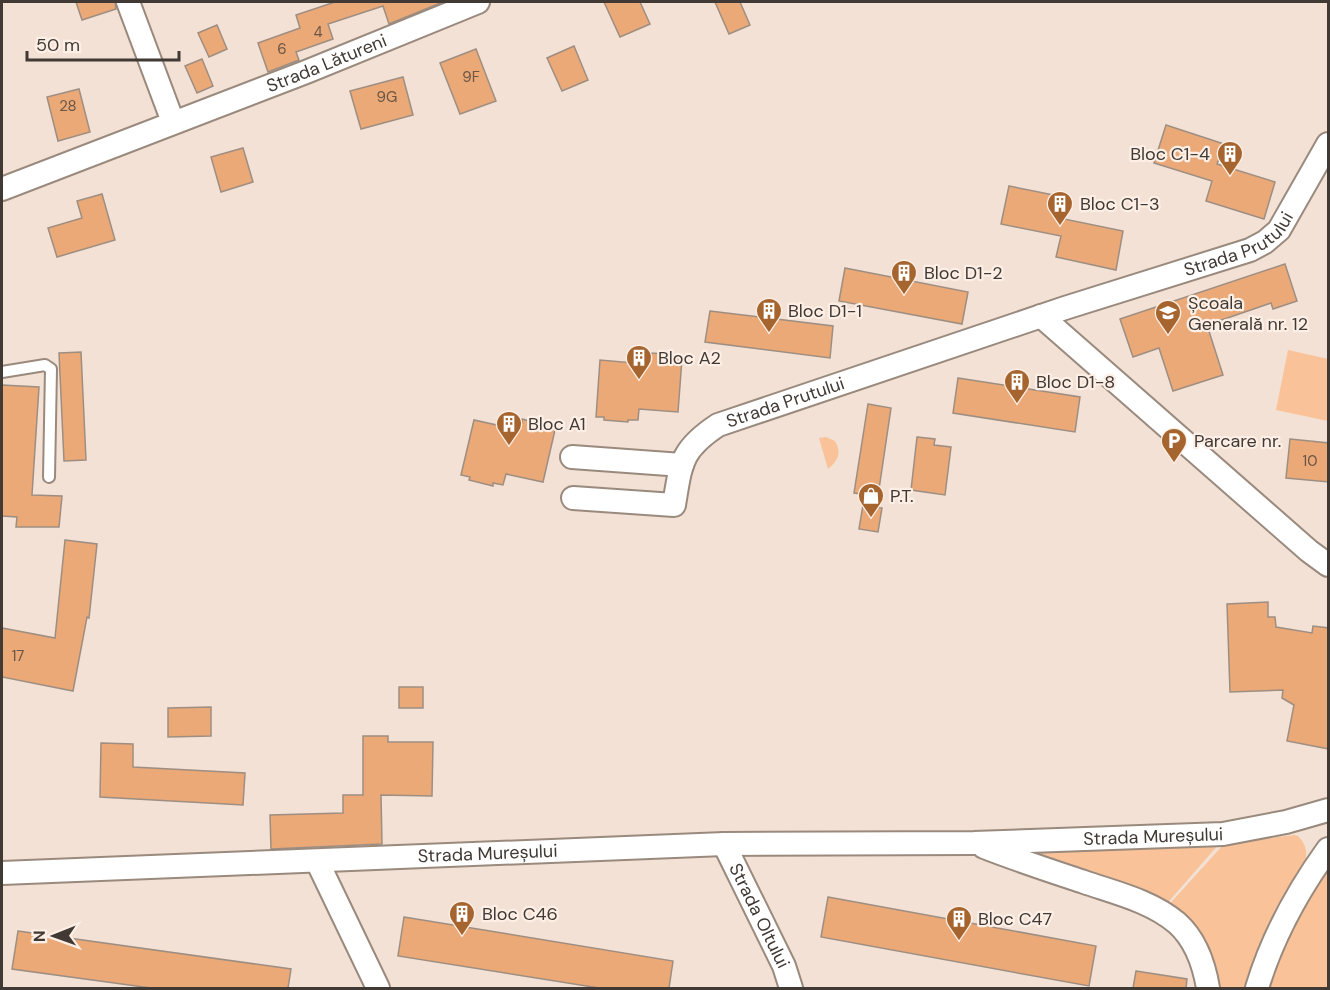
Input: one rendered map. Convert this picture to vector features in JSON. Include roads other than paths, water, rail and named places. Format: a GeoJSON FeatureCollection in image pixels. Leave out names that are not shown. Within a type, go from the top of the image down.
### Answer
{"type":"FeatureCollection","features":[{"type":"Feature","properties":{"kind":"street"},"geometry":{"type":"LineString","coordinates":[[128,2],[173,123]]}},
{"type":"Feature","properties":{"kind":"street","name":"Strada Lătureni"},"geometry":{"type":"LineString","coordinates":[[2,189],[306,72],[478,2]]}},
{"type":"Feature","properties":{"kind":"street","name":"Strada Prutului"},"geometry":{"type":"LineString","coordinates":[[573,498],[674,506],[682,465],[689,449],[718,425],[1041,316],[1233,256],[1265,242],[1279,230],[1329,144]]}},
{"type":"Feature","properties":{"kind":"street"},"geometry":{"type":"LineString","coordinates":[[1041,316],[1309,551],[1329,565]]}},
{"type":"Feature","properties":{"kind":"street"},"geometry":{"type":"LineString","coordinates":[[572,457],[682,465]]}},
{"type":"Feature","properties":{"kind":"street","name":"Strada Mureșului"},"geometry":{"type":"LineString","coordinates":[[2,873],[724,843],[974,843],[1223,834],[1286,822],[1329,810]]}},
{"type":"Feature","properties":{"kind":"street","name":"Strada Oltului"},"geometry":{"type":"LineString","coordinates":[[724,843],[784,966],[791,988]]}},
{"type":"Feature","properties":{"kind":"street","name":"Strada Mureșului"},"geometry":{"type":"LineString","coordinates":[[974,843],[1019,861],[1137,900],[1162,913],[1182,929],[1193,942],[1203,964],[1208,988]]}},
{"type":"Feature","properties":{"kind":"street"},"geometry":{"type":"LineString","coordinates":[[1257,988],[1284,919],[1306,881],[1329,849]]}},
{"type":"Feature","properties":{"kind":"street"},"geometry":{"type":"LineString","coordinates":[[317,861],[378,988]]}},
{"type":"Feature","properties":{"kind":"lane"},"geometry":{"type":"LineString","coordinates":[[2,372],[40,365],[51,369],[49,477]]}},
{"type":"Feature","properties":{"kind":"place","name":"Bloc C1-4"},"geometry":{"type":"Point","coordinates":[1230,177]}},
{"type":"Feature","properties":{"kind":"place","name":"Bloc C1-3"},"geometry":{"type":"Point","coordinates":[1060,227]}},
{"type":"Feature","properties":{"kind":"place","name":"Bloc D1-2"},"geometry":{"type":"Point","coordinates":[904,296]}},
{"type":"Feature","properties":{"kind":"place","name":"Bloc D1-1"},"geometry":{"type":"Point","coordinates":[769,334]}},
{"type":"Feature","properties":{"kind":"place","name":"Școala Generală nr. 12"},"geometry":{"type":"Point","coordinates":[1168,336]}},
{"type":"Feature","properties":{"kind":"place","name":"Bloc A2"},"geometry":{"type":"Point","coordinates":[639,381]}},
{"type":"Feature","properties":{"kind":"place","name":"Bloc D1-8"},"geometry":{"type":"Point","coordinates":[1017,405]}},
{"type":"Feature","properties":{"kind":"place","name":"Bloc A1"},"geometry":{"type":"Point","coordinates":[509,447]}},
{"type":"Feature","properties":{"kind":"place","name":"Parcare nr."},"geometry":{"type":"Point","coordinates":[1174,464]}},
{"type":"Feature","properties":{"kind":"place","name":"P.T."},"geometry":{"type":"Point","coordinates":[871,519]}},
{"type":"Feature","properties":{"kind":"place","name":"Bloc C46"},"geometry":{"type":"Point","coordinates":[462,937]}},
{"type":"Feature","properties":{"kind":"place","name":"Bloc C47"},"geometry":{"type":"Point","coordinates":[959,942]}}]}
